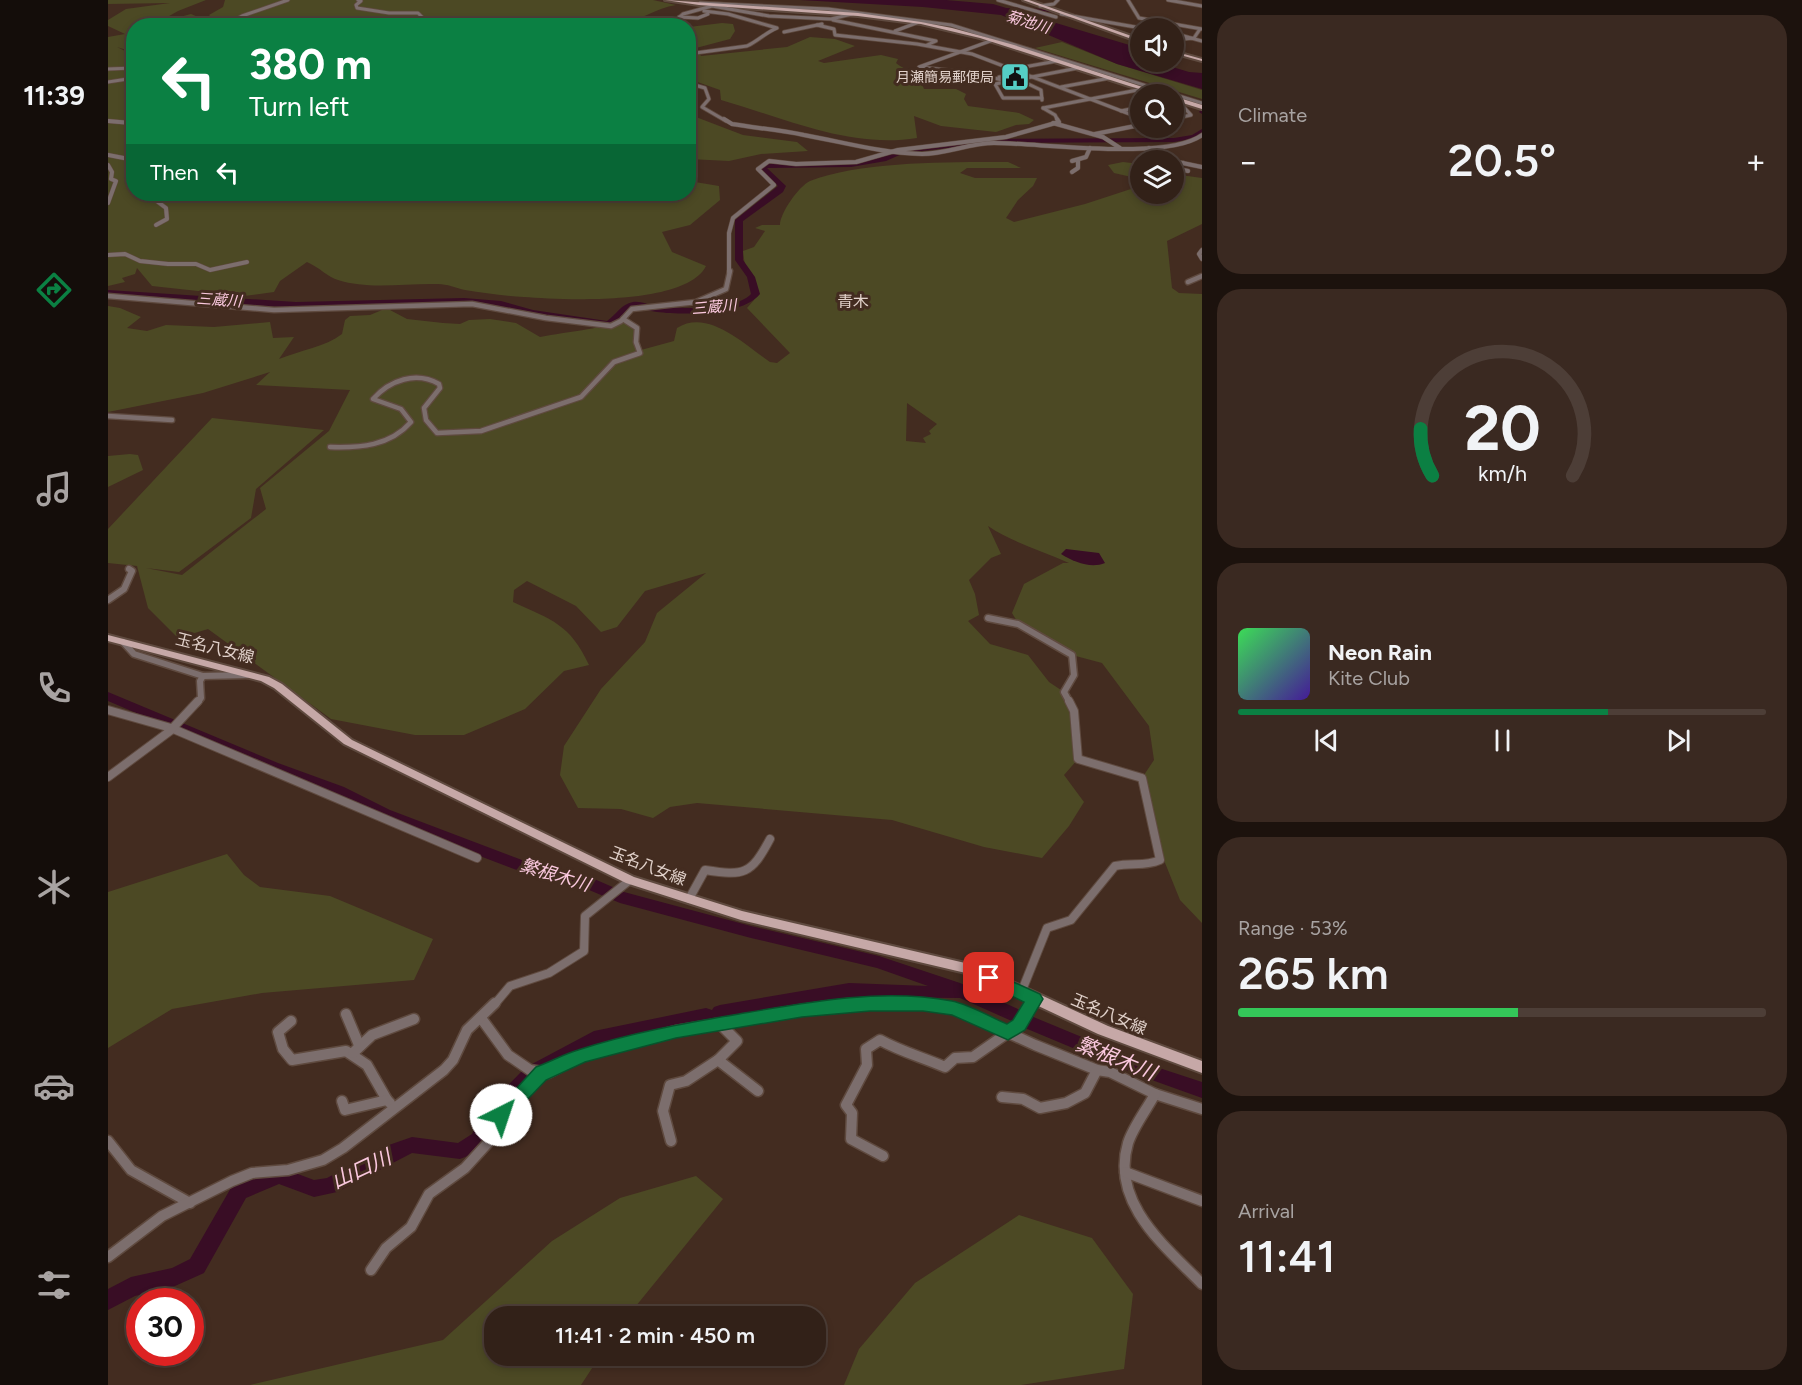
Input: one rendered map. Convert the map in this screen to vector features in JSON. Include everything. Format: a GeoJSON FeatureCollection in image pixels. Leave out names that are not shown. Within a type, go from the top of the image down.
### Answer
{"type":"FeatureCollection","features":[{"type":"Feature","properties":{"kind":"main road"},"geometry":{"type":"LineString","coordinates":[[667,0],[852,14],[919,22],[993,40],[1130,85]]}},
{"type":"Feature","properties":{"kind":"main road"},"geometry":{"type":"LineString","coordinates":[[1024,0],[1130,38]]}},
{"type":"Feature","properties":{"kind":"main road"},"geometry":{"type":"LineString","coordinates":[[1184,55],[1202,60]]}},
{"type":"Feature","properties":{"kind":"main road"},"geometry":{"type":"LineString","coordinates":[[1184,101],[1201,105]]}},
{"type":"Feature","properties":{"kind":"main road","name":"玉名八女線"},"geometry":{"type":"LineString","coordinates":[[108,638],[254,675],[278,686],[348,742],[630,880],[741,915],[973,970],[1143,1047],[1202,1067]]}},
{"type":"Feature","properties":{"kind":"street"},"geometry":{"type":"LineString","coordinates":[[241,18],[288,0]]}},
{"type":"Feature","properties":{"kind":"street"},"geometry":{"type":"LineString","coordinates":[[358,0],[361,1],[355,7],[418,13],[423,18]]}},
{"type":"Feature","properties":{"kind":"street"},"geometry":{"type":"LineString","coordinates":[[998,0],[1059,14],[1130,26]]}},
{"type":"Feature","properties":{"kind":"street"},"geometry":{"type":"LineString","coordinates":[[1040,6],[1054,4],[1058,0]]}},
{"type":"Feature","properties":{"kind":"street"},"geometry":{"type":"LineString","coordinates":[[1128,0],[1139,18]]}},
{"type":"Feature","properties":{"kind":"street"},"geometry":{"type":"LineString","coordinates":[[1168,0],[1202,6]]}},
{"type":"Feature","properties":{"kind":"street"},"geometry":{"type":"LineString","coordinates":[[700,3],[828,9],[951,26],[1201,105]]}},
{"type":"Feature","properties":{"kind":"street"},"geometry":{"type":"LineString","coordinates":[[679,17],[690,11],[712,6],[770,16],[832,20],[936,41],[926,45]]}},
{"type":"Feature","properties":{"kind":"street"},"geometry":{"type":"LineString","coordinates":[[741,10],[749,6]]}},
{"type":"Feature","properties":{"kind":"street"},"geometry":{"type":"LineString","coordinates":[[374,10],[398,8]]}},
{"type":"Feature","properties":{"kind":"street"},"geometry":{"type":"LineString","coordinates":[[770,16],[786,9]]}},
{"type":"Feature","properties":{"kind":"street"},"geometry":{"type":"LineString","coordinates":[[690,11],[724,13],[777,28],[760,34],[754,43],[696,53]]}},
{"type":"Feature","properties":{"kind":"street"},"geometry":{"type":"LineString","coordinates":[[679,17],[698,18],[708,14]]}},
{"type":"Feature","properties":{"kind":"street"},"geometry":{"type":"LineString","coordinates":[[784,32],[852,14]]}},
{"type":"Feature","properties":{"kind":"street"},"geometry":{"type":"LineString","coordinates":[[893,32],[919,22]]}},
{"type":"Feature","properties":{"kind":"street"},"geometry":{"type":"LineString","coordinates":[[817,25],[834,29],[835,35],[926,45],[962,52],[1013,69],[1130,114]]}},
{"type":"Feature","properties":{"kind":"street"},"geometry":{"type":"LineString","coordinates":[[1184,26],[1201,29]]}},
{"type":"Feature","properties":{"kind":"street"},"geometry":{"type":"LineString","coordinates":[[1184,39],[1190,38],[1201,29]]}},
{"type":"Feature","properties":{"kind":"street"},"geometry":{"type":"LineString","coordinates":[[1184,36],[1202,41]]}},
{"type":"Feature","properties":{"kind":"street"},"geometry":{"type":"LineString","coordinates":[[993,40],[919,67],[1011,82]]}},
{"type":"Feature","properties":{"kind":"street"},"geometry":{"type":"LineString","coordinates":[[1013,69],[1057,61]]}},
{"type":"Feature","properties":{"kind":"street"},"geometry":{"type":"LineString","coordinates":[[108,69],[126,68]]}},
{"type":"Feature","properties":{"kind":"street"},"geometry":{"type":"LineString","coordinates":[[1042,98],[1001,97],[995,84],[1025,82],[1034,77],[1078,68]]}},
{"type":"Feature","properties":{"kind":"street"},"geometry":{"type":"LineString","coordinates":[[996,78],[1026,74]]}},
{"type":"Feature","properties":{"kind":"street"},"geometry":{"type":"LineString","coordinates":[[1061,87],[1110,78]]}},
{"type":"Feature","properties":{"kind":"street"},"geometry":{"type":"LineString","coordinates":[[108,82],[126,79]]}},
{"type":"Feature","properties":{"kind":"street"},"geometry":{"type":"LineString","coordinates":[[108,296],[274,310],[472,304],[611,326],[623,319],[632,309],[638,307],[696,302],[726,289],[732,265],[730,226],[734,216],[767,193],[774,185],[760,174],[758,169],[761,165],[772,161],[796,164],[856,162],[894,152],[1006,137],[1059,122],[1043,108],[1041,90],[1023,84],[1025,82]]}},
{"type":"Feature","properties":{"kind":"street"},"geometry":{"type":"LineString","coordinates":[[696,85],[705,88],[709,99],[702,107],[728,123],[902,153],[939,154],[963,147],[992,143],[1090,148],[1149,148],[1192,140],[1202,135]]}},
{"type":"Feature","properties":{"kind":"street"},"geometry":{"type":"LineString","coordinates":[[1043,108],[1130,91]]}},
{"type":"Feature","properties":{"kind":"street"},"geometry":{"type":"LineString","coordinates":[[1184,107],[1191,115],[1184,116]]}},
{"type":"Feature","properties":{"kind":"street"},"geometry":{"type":"LineString","coordinates":[[1120,111],[1130,109]]}},
{"type":"Feature","properties":{"kind":"street"},"geometry":{"type":"LineString","coordinates":[[108,121],[126,123]]}},
{"type":"Feature","properties":{"kind":"street"},"geometry":{"type":"LineString","coordinates":[[1053,123],[1106,139],[1114,142],[1120,148]]}},
{"type":"Feature","properties":{"kind":"street"},"geometry":{"type":"LineString","coordinates":[[1092,134],[1130,127]]}},
{"type":"Feature","properties":{"kind":"street"},"geometry":{"type":"LineString","coordinates":[[1192,140],[1202,142]]}},
{"type":"Feature","properties":{"kind":"street"},"geometry":{"type":"LineString","coordinates":[[1072,161],[1086,157],[1090,148]]}},
{"type":"Feature","properties":{"kind":"street"},"geometry":{"type":"LineString","coordinates":[[1149,148],[1154,150]]}},
{"type":"Feature","properties":{"kind":"street"},"geometry":{"type":"LineString","coordinates":[[108,155],[126,158]]}},
{"type":"Feature","properties":{"kind":"street"},"geometry":{"type":"LineString","coordinates":[[1072,172],[1078,168],[1078,161]]}},
{"type":"Feature","properties":{"kind":"street"},"geometry":{"type":"LineString","coordinates":[[1184,163],[1202,167]]}},
{"type":"Feature","properties":{"kind":"street"},"geometry":{"type":"LineString","coordinates":[[108,165],[112,171],[111,179],[116,181],[108,203]]}},
{"type":"Feature","properties":{"kind":"street"},"geometry":{"type":"LineString","coordinates":[[1184,170],[1188,171]]}},
{"type":"Feature","properties":{"kind":"street"},"geometry":{"type":"LineString","coordinates":[[156,225],[167,219],[166,208],[157,201]]}},
{"type":"Feature","properties":{"kind":"street"},"geometry":{"type":"LineString","coordinates":[[1202,250],[1199,254],[1202,259]]}},
{"type":"Feature","properties":{"kind":"street"},"geometry":{"type":"LineString","coordinates":[[108,255],[125,254],[140,261],[168,264],[196,264],[210,270],[233,263],[247,262]]}},
{"type":"Feature","properties":{"kind":"street"},"geometry":{"type":"LineString","coordinates":[[1188,282],[1202,276]]}},
{"type":"Feature","properties":{"kind":"street"},"geometry":{"type":"LineString","coordinates":[[330,447],[370,446],[404,432],[411,422],[405,410],[373,399],[387,387],[411,378],[435,380],[439,384],[440,388],[424,408],[426,420],[437,433],[464,434],[496,427],[581,397],[614,362],[640,353],[636,342],[637,328],[623,319]]}},
{"type":"Feature","properties":{"kind":"street"},"geometry":{"type":"LineString","coordinates":[[108,416],[172,420]]}},
{"type":"Feature","properties":{"kind":"street"},"geometry":{"type":"LineString","coordinates":[[108,600],[120,595],[129,584],[132,571],[129,569]]}},
{"type":"Feature","properties":{"kind":"street"},"geometry":{"type":"LineString","coordinates":[[987,618],[1018,624],[1072,655],[1076,664],[1074,679],[1064,692],[1074,711],[1078,759],[1142,778],[1160,860],[1149,866],[1126,863],[1115,866],[1071,920],[1047,928],[1021,993]]}},
{"type":"Feature","properties":{"kind":"street"},"geometry":{"type":"LineString","coordinates":[[123,642],[134,654],[203,676],[254,675]]}},
{"type":"Feature","properties":{"kind":"street"},"geometry":{"type":"LineString","coordinates":[[108,777],[183,718],[201,698],[200,681],[203,676]]}},
{"type":"Feature","properties":{"kind":"street"},"geometry":{"type":"LineString","coordinates":[[108,710],[171,728],[477,858]]}},
{"type":"Feature","properties":{"kind":"street"},"geometry":{"type":"LineString","coordinates":[[689,899],[705,870],[741,875],[756,866],[771,839]]}},
{"type":"Feature","properties":{"kind":"street"},"geometry":{"type":"LineString","coordinates":[[108,1257],[138,1231],[252,1173],[288,1170],[323,1160],[343,1148],[391,1103],[444,1070],[453,1060],[467,1030],[510,986],[549,973],[580,955],[585,944],[585,916],[616,888],[630,880]]}},
{"type":"Feature","properties":{"kind":"street"},"geometry":{"type":"LineString","coordinates":[[883,1156],[851,1139],[852,1113],[846,1105],[867,1065],[866,1049],[880,1040],[910,1056],[919,1056],[945,1067],[955,1058],[973,1057],[1019,1025],[1034,999]]}},
{"type":"Feature","properties":{"kind":"street"},"geometry":{"type":"LineString","coordinates":[[481,1018],[508,1055],[530,1070],[548,1073],[580,1056],[676,1031],[802,1010],[870,1004],[923,1004],[954,1008],[1097,1070],[1110,1072],[1155,1094],[1202,1109]]}},
{"type":"Feature","properties":{"kind":"street"},"geometry":{"type":"LineString","coordinates":[[346,1014],[359,1045]]}},
{"type":"Feature","properties":{"kind":"street"},"geometry":{"type":"LineString","coordinates":[[353,1053],[359,1045],[391,1025],[414,1019]]}},
{"type":"Feature","properties":{"kind":"street"},"geometry":{"type":"LineString","coordinates":[[291,1021],[278,1032],[283,1049],[292,1060],[346,1051],[353,1053],[365,1061],[373,1071],[391,1103]]}},
{"type":"Feature","properties":{"kind":"street"},"geometry":{"type":"LineString","coordinates":[[671,1141],[663,1111],[670,1085],[686,1081],[718,1060],[737,1041],[720,1024]]}},
{"type":"Feature","properties":{"kind":"street"},"geometry":{"type":"LineString","coordinates":[[718,1060],[758,1091]]}},
{"type":"Feature","properties":{"kind":"street"},"geometry":{"type":"LineString","coordinates":[[1002,1097],[1023,1100],[1040,1108],[1066,1103],[1085,1094],[1097,1070]]}},
{"type":"Feature","properties":{"kind":"street"},"geometry":{"type":"LineString","coordinates":[[370,1270],[386,1248],[411,1227],[429,1194],[465,1168],[495,1135],[501,1115],[543,1072]]}},
{"type":"Feature","properties":{"kind":"street"},"geometry":{"type":"LineString","coordinates":[[1155,1094],[1128,1143],[1126,1184],[1143,1223],[1202,1284]]}},
{"type":"Feature","properties":{"kind":"street"},"geometry":{"type":"LineString","coordinates":[[342,1101],[345,1110],[391,1103]]}},
{"type":"Feature","properties":{"kind":"street"},"geometry":{"type":"LineString","coordinates":[[108,1141],[131,1170],[190,1203]]}},
{"type":"Feature","properties":{"kind":"street"},"geometry":{"type":"LineString","coordinates":[[1125,1172],[1202,1201]]}},
{"type":"Feature","properties":{"kind":"shaded area"},"geometry":{"type":"Polygon","coordinates":[[[108,0],[206,0],[166,18],[126,18],[126,50],[117,47],[126,52],[126,201],[696,201],[696,182],[719,186],[720,200],[690,225],[662,232],[672,252],[706,266],[694,279],[675,288],[622,298],[593,299],[509,296],[441,284],[362,285],[335,279],[307,262],[280,281],[274,292],[244,296],[152,286],[137,268],[135,274],[122,278],[125,282],[108,286],[108,37],[125,34],[108,26],[108,20],[126,9],[170,3],[108,4],[108,0]]]}},
{"type":"Feature","properties":{"kind":"shaded area"},"geometry":{"type":"Polygon","coordinates":[[[225,0],[653,0],[676,5],[641,18],[203,18],[223,7],[225,0]]]}},
{"type":"Feature","properties":{"kind":"shaded area"},"geometry":{"type":"Polygon","coordinates":[[[191,14],[197,18],[176,18],[191,14]]]}},
{"type":"Feature","properties":{"kind":"shaded area"},"geometry":{"type":"Polygon","coordinates":[[[733,24],[735,31],[730,39],[696,48],[696,26],[733,24]]]}},
{"type":"Feature","properties":{"kind":"shaded area"},"geometry":{"type":"Polygon","coordinates":[[[810,37],[835,39],[855,46],[818,61],[824,63],[881,55],[898,59],[896,63],[916,75],[924,89],[956,89],[966,94],[964,99],[968,106],[1019,113],[1034,120],[1029,124],[1016,125],[996,132],[941,126],[914,116],[917,138],[867,139],[818,130],[721,100],[720,90],[696,81],[696,48],[701,56],[787,47],[810,37]]]}},
{"type":"Feature","properties":{"kind":"shaded area"},"geometry":{"type":"Polygon","coordinates":[[[1062,42],[1130,68],[1130,72],[1143,72],[1182,84],[1153,84],[1035,48],[1062,42]]]}},
{"type":"Feature","properties":{"kind":"shaded area"},"geometry":{"type":"Polygon","coordinates":[[[1184,84],[1202,90],[1202,99],[1184,94],[1184,84]]]}},
{"type":"Feature","properties":{"kind":"shaded area"},"geometry":{"type":"Polygon","coordinates":[[[696,117],[743,135],[797,142],[808,151],[761,154],[729,161],[696,159],[696,117]]]}},
{"type":"Feature","properties":{"kind":"shaded area"},"geometry":{"type":"Polygon","coordinates":[[[1008,162],[1021,168],[967,168],[960,173],[975,178],[1037,178],[1006,218],[1014,222],[1085,204],[1130,189],[1130,204],[1184,204],[1184,176],[1202,178],[1202,224],[1167,241],[1172,288],[1179,293],[1202,294],[1202,923],[1180,900],[1155,838],[1142,778],[1154,760],[1149,726],[1102,663],[1072,655],[1018,623],[1012,613],[1024,584],[1063,563],[1069,563],[1017,542],[988,526],[1001,554],[991,558],[969,580],[975,594],[979,615],[968,621],[990,644],[1028,655],[1049,682],[1064,692],[1074,711],[1078,759],[1064,775],[1084,802],[1069,826],[1042,858],[984,847],[892,820],[697,803],[670,807],[653,818],[621,809],[578,808],[560,775],[564,746],[601,689],[645,642],[657,613],[706,573],[645,591],[617,627],[601,632],[576,606],[527,581],[514,590],[513,602],[549,619],[567,632],[575,640],[589,665],[564,671],[525,709],[464,735],[415,735],[331,719],[208,629],[178,638],[148,608],[137,566],[108,563],[108,529],[212,418],[324,430],[256,489],[251,518],[179,572],[146,568],[182,575],[266,509],[260,488],[329,431],[350,390],[256,385],[270,372],[203,393],[108,412],[108,306],[120,308],[141,317],[127,328],[147,331],[166,325],[214,327],[270,322],[273,338],[294,337],[279,359],[320,345],[342,334],[345,320],[350,316],[370,315],[382,310],[390,310],[407,319],[443,323],[460,324],[469,320],[490,319],[516,323],[540,337],[592,328],[623,319],[635,324],[641,350],[674,341],[677,328],[689,323],[701,322],[726,331],[770,362],[777,363],[790,353],[747,308],[754,300],[756,285],[745,266],[743,251],[754,247],[765,231],[755,228],[762,225],[780,225],[787,207],[801,188],[810,181],[831,174],[880,166],[1008,162]],[[907,403],[906,441],[926,443],[923,438],[931,434],[929,431],[937,424],[907,403]]]}},
{"type":"Feature","properties":{"kind":"shaded area"},"geometry":{"type":"Polygon","coordinates":[[[1130,163],[1130,177],[1114,173],[1108,165],[1130,163]]]}},
{"type":"Feature","properties":{"kind":"shaded area"},"geometry":{"type":"Polygon","coordinates":[[[138,455],[143,470],[108,487],[108,456],[138,455]]]}},
{"type":"Feature","properties":{"kind":"shaded area"},"geometry":{"type":"Polygon","coordinates":[[[227,854],[244,875],[260,887],[330,896],[433,939],[414,980],[262,993],[172,1009],[108,1048],[108,892],[227,854]]]}},
{"type":"Feature","properties":{"kind":"shaded area"},"geometry":{"type":"Polygon","coordinates":[[[696,1176],[723,1199],[636,1306],[484,1306],[484,1366],[593,1366],[581,1385],[250,1385],[443,1340],[552,1241],[620,1198],[696,1176]]]}},
{"type":"Feature","properties":{"kind":"shaded area"},"geometry":{"type":"Polygon","coordinates":[[[1019,1215],[1092,1238],[1133,1294],[1124,1369],[1021,1385],[844,1385],[859,1349],[915,1283],[1019,1215]]]}},
{"type":"Feature","properties":{"kind":"water","name":"菊池川"},"geometry":{"type":"Polygon","coordinates":[[[800,0],[946,0],[993,4],[1130,45],[1130,68],[1001,15],[923,7],[800,0]]]}},
{"type":"Feature","properties":{"kind":"water"},"geometry":{"type":"Polygon","coordinates":[[[1184,70],[1202,73],[1202,89],[1144,72],[1184,70]]]}},
{"type":"Feature","properties":{"kind":"water"},"geometry":{"type":"Polygon","coordinates":[[[1066,549],[1099,553],[1105,563],[1088,565],[1077,562],[1061,554],[1066,549]]]}},
{"type":"Feature","properties":{"kind":"waterway","name":"菊池川"},"geometry":{"type":"LineString","coordinates":[[1007,9],[1021,8]]}},
{"type":"Feature","properties":{"kind":"waterway","name":"菊池川"},"geometry":{"type":"LineString","coordinates":[[1027,8],[1062,13]]}},
{"type":"Feature","properties":{"kind":"waterway"},"geometry":{"type":"LineString","coordinates":[[1091,18],[1112,22]]}},
{"type":"Feature","properties":{"kind":"waterway","name":"三蔵川"},"geometry":{"type":"LineString","coordinates":[[108,293],[296,305],[464,301],[501,304],[532,313],[608,324],[626,308],[633,305],[679,310],[727,307],[751,300],[756,294],[751,277],[739,260],[739,220],[780,190],[782,186],[765,172],[763,166],[851,165],[883,159],[903,151],[992,141],[1174,140],[1194,137],[1202,131]]}},
{"type":"Feature","properties":{"kind":"waterway","name":"繁根木川"},"geometry":{"type":"LineString","coordinates":[[108,696],[273,766],[339,790],[385,814],[527,868],[586,882],[620,897],[751,932],[879,962],[954,988],[1014,1015]]}},
{"type":"Feature","properties":{"kind":"waterway","name":"山口川"},"geometry":{"type":"LineString","coordinates":[[720,1012],[849,990],[955,993]]}},
{"type":"Feature","properties":{"kind":"waterway","name":"山口川"},"geometry":{"type":"LineString","coordinates":[[538,1069],[594,1038],[706,1015]]}},
{"type":"Feature","properties":{"kind":"waterway","name":"繁根木川"},"geometry":{"type":"LineString","coordinates":[[1031,1023],[1141,1069],[1202,1090]]}},
{"type":"Feature","properties":{"kind":"waterway","name":"山口川"},"geometry":{"type":"LineString","coordinates":[[108,1300],[131,1287],[175,1277],[197,1266],[239,1192],[279,1175],[314,1189],[330,1186],[393,1152],[412,1145],[460,1151],[479,1140],[491,1115],[527,1077]]}},
{"type":"Feature","properties":{"kind":"place","name":"月瀬簡易郵便局"},"geometry":{"type":"Point","coordinates":[1015,77]}},
{"type":"Feature","properties":{"kind":"district","name":"青木"},"geometry":{"type":"Point","coordinates":[853,301]}},
{"type":"Feature","properties":{"kind":"route"},"geometry":{"type":"LineString","coordinates":[[501,1115],[543,1072],[548,1073],[580,1056],[676,1031],[802,1010],[870,1004],[923,1004],[954,1008],[1008,1033],[1019,1025],[1034,999],[989,978]]}}]}
